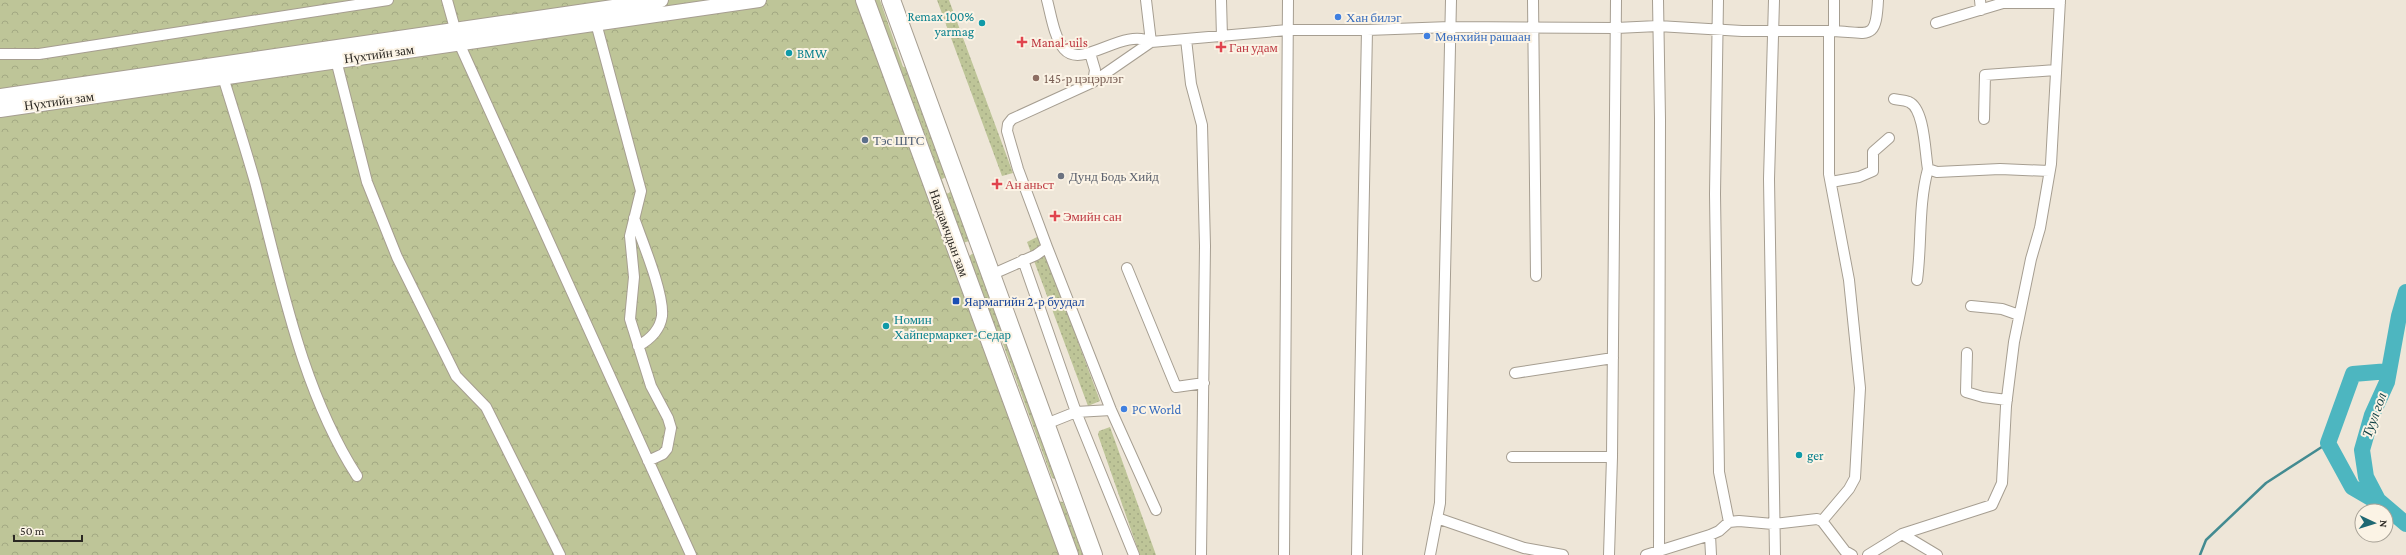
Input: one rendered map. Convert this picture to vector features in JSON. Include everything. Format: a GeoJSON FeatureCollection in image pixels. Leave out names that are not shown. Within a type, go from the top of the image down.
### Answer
{"type":"FeatureCollection","features":[{"type":"Feature","properties":{"kind":"highway","name":"Наадамчдын зам"},"geometry":{"type":"LineString","coordinates":[[865,0],[1069,555]]}},
{"type":"Feature","properties":{"kind":"highway","name":"Наадамчдын зам"},"geometry":{"type":"LineString","coordinates":[[892,0],[993,274],[1093,555]]}},
{"type":"Feature","properties":{"kind":"highway"},"geometry":{"type":"LineString","coordinates":[[887,61],[910,51]]}},
{"type":"Feature","properties":{"kind":"highway"},"geometry":{"type":"LineString","coordinates":[[933,186],[948,186],[956,175]]}},
{"type":"Feature","properties":{"kind":"highway"},"geometry":{"type":"LineString","coordinates":[[959,258],[970,247],[983,249]]}},
{"type":"Feature","properties":{"kind":"highway"},"geometry":{"type":"LineString","coordinates":[[1048,497],[1069,489]]}},
{"type":"Feature","properties":{"kind":"main road","name":"Нүхтийн зам"},"geometry":{"type":"LineString","coordinates":[[0,110],[336,60],[661,0]]}},
{"type":"Feature","properties":{"kind":"main road","name":"Нүхтийн зам"},"geometry":{"type":"LineString","coordinates":[[0,96],[457,37],[596,23],[759,0]]}},
{"type":"Feature","properties":{"kind":"street"},"geometry":{"type":"LineString","coordinates":[[0,54],[39,54],[388,0]]}},
{"type":"Feature","properties":{"kind":"street"},"geometry":{"type":"LineString","coordinates":[[447,0],[457,37],[648,461],[688,554]]}},
{"type":"Feature","properties":{"kind":"street"},"geometry":{"type":"LineString","coordinates":[[1047,0],[1059,41],[1064,50],[1072,55],[1081,56],[1127,39],[1142,38],[1151,42],[1222,37],[1288,30],[1367,30],[1450,27],[1616,28],[1658,26],[1867,33],[1873,30],[1877,24],[1878,0]]}},
{"type":"Feature","properties":{"kind":"street"},"geometry":{"type":"LineString","coordinates":[[1146,0],[1151,42]]}},
{"type":"Feature","properties":{"kind":"street"},"geometry":{"type":"LineString","coordinates":[[1221,0],[1222,37]]}},
{"type":"Feature","properties":{"kind":"street"},"geometry":{"type":"LineString","coordinates":[[1284,555],[1288,0]]}},
{"type":"Feature","properties":{"kind":"street"},"geometry":{"type":"LineString","coordinates":[[1430,555],[1440,503],[1451,0]]}},
{"type":"Feature","properties":{"kind":"street"},"geometry":{"type":"LineString","coordinates":[[1533,0],[1536,276]]}},
{"type":"Feature","properties":{"kind":"street"},"geometry":{"type":"LineString","coordinates":[[1609,555],[1612,457],[1616,0]]}},
{"type":"Feature","properties":{"kind":"street"},"geometry":{"type":"LineString","coordinates":[[1658,0],[1660,118],[1659,550]]}},
{"type":"Feature","properties":{"kind":"street"},"geometry":{"type":"LineString","coordinates":[[1718,0],[1715,194],[1719,464],[1728,522]]}},
{"type":"Feature","properties":{"kind":"street"},"geometry":{"type":"LineString","coordinates":[[1774,0],[1769,179],[1775,555]]}},
{"type":"Feature","properties":{"kind":"street"},"geometry":{"type":"LineString","coordinates":[[1822,520],[1849,489],[1855,478],[1860,388],[1849,280],[1830,182],[1832,31],[1834,0]]}},
{"type":"Feature","properties":{"kind":"street"},"geometry":{"type":"LineString","coordinates":[[1868,555],[1902,534],[1992,505],[2002,483],[2007,400],[2014,342],[2040,228],[2050,171],[2060,1],[1981,5],[1936,23]]}},
{"type":"Feature","properties":{"kind":"street"},"geometry":{"type":"LineString","coordinates":[[596,23],[640,186],[640,202],[634,218],[630,236],[634,277],[630,319],[651,386],[668,418],[671,428],[668,449],[663,454],[648,461]]}},
{"type":"Feature","properties":{"kind":"street"},"geometry":{"type":"LineString","coordinates":[[1357,555],[1367,30]]}},
{"type":"Feature","properties":{"kind":"street"},"geometry":{"type":"LineString","coordinates":[[1186,39],[1191,84],[1202,125],[1205,246],[1204,383],[1200,555]]}},
{"type":"Feature","properties":{"kind":"street"},"geometry":{"type":"LineString","coordinates":[[1151,42],[1093,82],[1012,119],[1008,124],[1007,131],[1018,169],[1047,247],[1111,410],[1156,510]]}},
{"type":"Feature","properties":{"kind":"street"},"geometry":{"type":"LineString","coordinates":[[1090,53],[1095,70],[1093,82]]}},
{"type":"Feature","properties":{"kind":"street"},"geometry":{"type":"LineString","coordinates":[[336,60],[367,182],[397,256],[456,376],[486,407],[560,555]]}},
{"type":"Feature","properties":{"kind":"street"},"geometry":{"type":"LineString","coordinates":[[1984,119],[1985,75],[2056,70]]}},
{"type":"Feature","properties":{"kind":"street"},"geometry":{"type":"LineString","coordinates":[[223,77],[255,183],[277,274],[323,414],[337,444],[357,476]]}},
{"type":"Feature","properties":{"kind":"street"},"geometry":{"type":"LineString","coordinates":[[1894,99],[1910,102],[1914,107],[1925,132],[1928,169],[1921,203],[1921,253],[1917,280]]}},
{"type":"Feature","properties":{"kind":"street"},"geometry":{"type":"LineString","coordinates":[[1830,182],[1859,177],[1873,171],[1873,152],[1889,138]]}},
{"type":"Feature","properties":{"kind":"street"},"geometry":{"type":"LineString","coordinates":[[1928,169],[1937,172],[2000,169],[2050,171]]}},
{"type":"Feature","properties":{"kind":"street"},"geometry":{"type":"LineString","coordinates":[[634,218],[657,290],[662,316],[650,339],[638,346]]}},
{"type":"Feature","properties":{"kind":"street"},"geometry":{"type":"LineString","coordinates":[[993,274],[1047,247]]}},
{"type":"Feature","properties":{"kind":"street"},"geometry":{"type":"LineString","coordinates":[[1023,260],[1076,412],[1134,555]]}},
{"type":"Feature","properties":{"kind":"street"},"geometry":{"type":"LineString","coordinates":[[1127,268],[1176,387],[1204,383]]}},
{"type":"Feature","properties":{"kind":"street"},"geometry":{"type":"LineString","coordinates":[[1971,306],[2002,309],[2020,315]]}},
{"type":"Feature","properties":{"kind":"street"},"geometry":{"type":"LineString","coordinates":[[1967,353],[1966,392],[1983,397],[2007,400]]}},
{"type":"Feature","properties":{"kind":"street"},"geometry":{"type":"LineString","coordinates":[[1515,373],[1613,358]]}},
{"type":"Feature","properties":{"kind":"street"},"geometry":{"type":"LineString","coordinates":[[1046,424],[1076,412],[1111,410]]}},
{"type":"Feature","properties":{"kind":"street"},"geometry":{"type":"LineString","coordinates":[[1512,457],[1612,457]]}},
{"type":"Feature","properties":{"kind":"street"},"geometry":{"type":"LineString","coordinates":[[1437,518],[1524,548],[1563,555]]}},
{"type":"Feature","properties":{"kind":"street"},"geometry":{"type":"LineString","coordinates":[[1646,555],[1710,536],[1719,531],[1728,522],[1739,521],[1774,524],[1817,519],[1822,520],[1845,551],[1852,555]]}},
{"type":"Feature","properties":{"kind":"street"},"geometry":{"type":"LineString","coordinates":[[1902,534],[1937,555]]}},
{"type":"Feature","properties":{"kind":"street"},"geometry":{"type":"LineString","coordinates":[[1710,536],[1711,555]]}},
{"type":"Feature","properties":{"kind":"green space"},"geometry":{"type":"Polygon","coordinates":[[[0,0],[880,0],[1071,555],[0,555],[0,0]]]}},
{"type":"Feature","properties":{"kind":"green space"},"geometry":{"type":"Polygon","coordinates":[[[937,0],[949,0],[1013,173],[1002,176],[937,0]]]}},
{"type":"Feature","properties":{"kind":"green space"},"geometry":{"type":"Polygon","coordinates":[[[901,66],[907,68],[946,177],[940,180],[901,66]]]}},
{"type":"Feature","properties":{"kind":"green space"},"geometry":{"type":"Polygon","coordinates":[[[952,189],[972,240],[963,243],[945,194],[949,193],[952,189]]]}},
{"type":"Feature","properties":{"kind":"green space"},"geometry":{"type":"Polygon","coordinates":[[[1039,236],[1100,401],[1088,406],[1027,242],[1039,236]]]}},
{"type":"Feature","properties":{"kind":"green space"},"geometry":{"type":"Polygon","coordinates":[[[975,254],[1058,480],[1052,478],[1003,344],[977,289],[968,257],[975,254]]]}},
{"type":"Feature","properties":{"kind":"green space"},"geometry":{"type":"Polygon","coordinates":[[[1110,427],[1156,555],[1140,555],[1138,550],[1098,435],[1099,431],[1110,427]]]}},
{"type":"Feature","properties":{"kind":"green space"},"geometry":{"type":"Polygon","coordinates":[[[1057,501],[1063,502],[1083,555],[1075,555],[1057,501]]]}},
{"type":"Feature","properties":{"kind":"waterway","name":"Туул гол"},"geometry":{"type":"LineString","coordinates":[[2406,292],[2399,316],[2387,382],[2372,415],[2362,450],[2366,477],[2378,500],[2406,524]]}},
{"type":"Feature","properties":{"kind":"waterway"},"geometry":{"type":"LineString","coordinates":[[2379,503],[2352,487],[2328,443],[2353,374],[2389,371]]}},
{"type":"Feature","properties":{"kind":"waterway"},"geometry":{"type":"LineString","coordinates":[[2200,555],[2206,540],[2266,483],[2328,443]]}},
{"type":"Feature","properties":{"kind":"place","name":"Хан билэг"},"geometry":{"type":"Point","coordinates":[1338,17]}},
{"type":"Feature","properties":{"kind":"place","name":"Remax 100% yarmag"},"geometry":{"type":"Point","coordinates":[982,23]}},
{"type":"Feature","properties":{"kind":"place","name":"Мөнхийн рашаан"},"geometry":{"type":"Point","coordinates":[1427,36]}},
{"type":"Feature","properties":{"kind":"place","name":"Manal-uils"},"geometry":{"type":"Point","coordinates":[1022,42]}},
{"type":"Feature","properties":{"kind":"place","name":"Ган удам"},"geometry":{"type":"Point","coordinates":[1221,47]}},
{"type":"Feature","properties":{"kind":"place","name":"BMW"},"geometry":{"type":"Point","coordinates":[789,53]}},
{"type":"Feature","properties":{"kind":"place","name":"145-р цэцэрлэг"},"geometry":{"type":"Point","coordinates":[1036,78]}},
{"type":"Feature","properties":{"kind":"place","name":"Тэс ШТС"},"geometry":{"type":"Point","coordinates":[865,140]}},
{"type":"Feature","properties":{"kind":"place","name":"Дунд Бодь Хийд"},"geometry":{"type":"Point","coordinates":[1061,176]}},
{"type":"Feature","properties":{"kind":"place","name":"Ан аньст"},"geometry":{"type":"Point","coordinates":[997,184]}},
{"type":"Feature","properties":{"kind":"place","name":"Эмийн сан"},"geometry":{"type":"Point","coordinates":[1055,216]}},
{"type":"Feature","properties":{"kind":"place","name":"Яармагийн 2-р буудал"},"geometry":{"type":"Point","coordinates":[956,301]}},
{"type":"Feature","properties":{"kind":"place","name":"Номин Хайпермаркет-Седар"},"geometry":{"type":"Point","coordinates":[886,326]}},
{"type":"Feature","properties":{"kind":"place","name":"PC World"},"geometry":{"type":"Point","coordinates":[1124,409]}},
{"type":"Feature","properties":{"kind":"place","name":"ger"},"geometry":{"type":"Point","coordinates":[1799,455]}}]}
